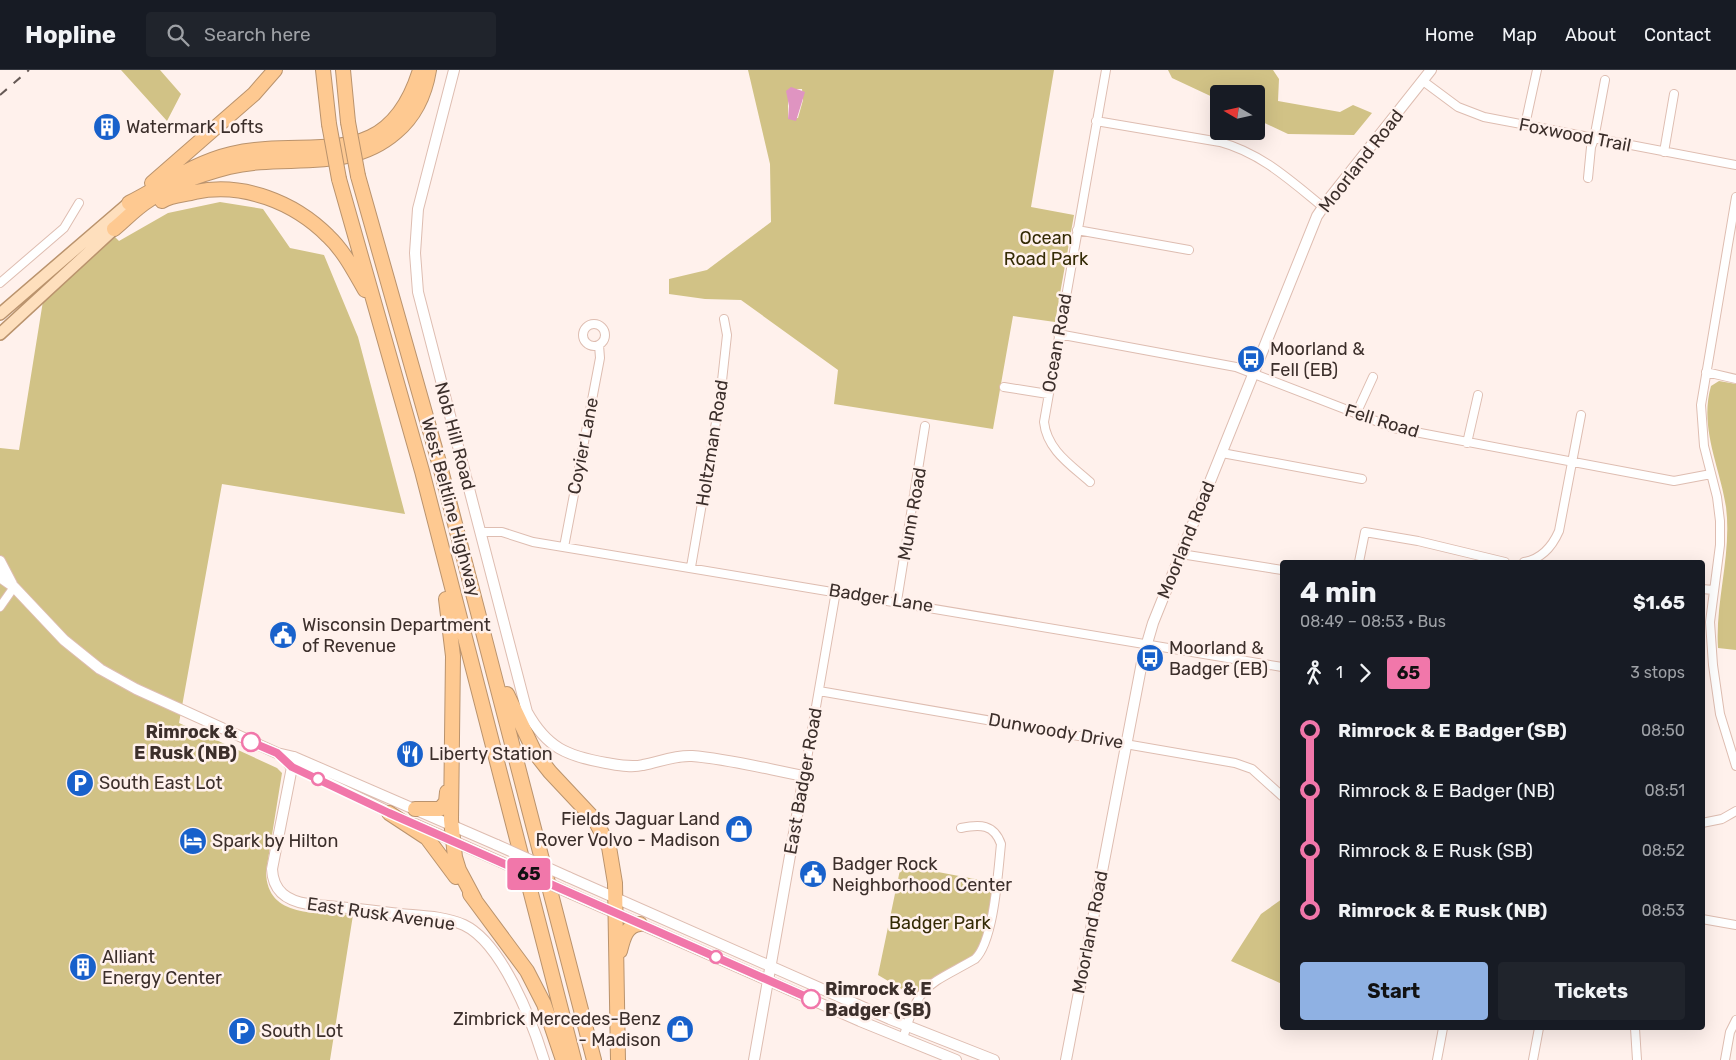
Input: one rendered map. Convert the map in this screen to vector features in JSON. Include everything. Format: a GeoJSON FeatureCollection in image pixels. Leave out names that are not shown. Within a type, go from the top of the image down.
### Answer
{"type":"FeatureCollection","features":[{"type":"Feature","properties":{"kind":"highway"},"geometry":{"type":"LineString","coordinates":[[129,203],[254,94],[275,70]]}},
{"type":"Feature","properties":{"kind":"highway","name":"West Beltline Highway"},"geometry":{"type":"LineString","coordinates":[[323,70],[329,124],[339,179],[351,227],[377,310],[427,495],[574,1060]]}},
{"type":"Feature","properties":{"kind":"highway"},"geometry":{"type":"LineString","coordinates":[[129,203],[186,170],[230,154],[255,150],[320,148],[365,141],[387,126],[402,112],[414,91],[420,70]]}},
{"type":"Feature","properties":{"kind":"highway"},"geometry":{"type":"LineString","coordinates":[[114,230],[149,200],[203,174],[253,163],[326,160],[365,152],[385,142],[416,110],[426,87],[429,70]]}},
{"type":"Feature","properties":{"kind":"highway","name":"West Beltline Highway"},"geometry":{"type":"LineString","coordinates":[[344,73],[348,122],[358,176],[420,390],[594,1060]]}},
{"type":"Feature","properties":{"kind":"highway"},"geometry":{"type":"LineString","coordinates":[[114,230],[167,198],[212,189],[240,191],[268,197],[287,206],[329,236],[346,258],[377,310]]}},
{"type":"Feature","properties":{"kind":"highway"},"geometry":{"type":"LineString","coordinates":[[427,495],[448,612],[453,656],[453,841],[459,870],[475,900]]}},
{"type":"Feature","properties":{"kind":"highway"},"geometry":{"type":"LineString","coordinates":[[489,654],[535,753],[550,772],[595,820],[612,857],[615,897],[618,1060]]}},
{"type":"Feature","properties":{"kind":"highway"},"geometry":{"type":"LineString","coordinates":[[415,809],[434,811],[446,802],[452,756]]}},
{"type":"Feature","properties":{"kind":"highway"},"geometry":{"type":"LineString","coordinates":[[389,813],[427,838],[527,971],[544,1004],[563,1060]]}},
{"type":"Feature","properties":{"kind":"highway"},"geometry":{"type":"LineString","coordinates":[[616,963],[624,936],[630,927],[640,924]]}},
{"type":"Feature","properties":{"kind":"main road"},"geometry":{"type":"LineString","coordinates":[[0,314],[129,203]]}},
{"type":"Feature","properties":{"kind":"main road"},"geometry":{"type":"LineString","coordinates":[[0,334],[114,230]]}},
{"type":"Feature","properties":{"kind":"street","name":"Nob Hill Road"},"geometry":{"type":"LineString","coordinates":[[454,70],[418,209],[415,232],[416,275],[420,302],[525,704],[541,734],[554,746],[575,757],[621,766],[642,766],[670,758],[691,756],[804,776]]}},
{"type":"Feature","properties":{"kind":"street","name":"Ocean Road"},"geometry":{"type":"LineString","coordinates":[[1090,482],[1055,451],[1048,438],[1044,422],[1106,70]]}},
{"type":"Feature","properties":{"kind":"street","name":"Moorland Road"},"geometry":{"type":"LineString","coordinates":[[1066,1060],[1147,643],[1254,372],[1323,207],[1431,70]]}},
{"type":"Feature","properties":{"kind":"street"},"geometry":{"type":"LineString","coordinates":[[1526,125],[1537,70]]}},
{"type":"Feature","properties":{"kind":"street"},"geometry":{"type":"LineString","coordinates":[[1588,178],[1590,147],[1594,138],[1606,80]]}},
{"type":"Feature","properties":{"kind":"street","name":"Foxwood Trail"},"geometry":{"type":"LineString","coordinates":[[1423,81],[1465,110],[1484,117],[1736,165]]}},
{"type":"Feature","properties":{"kind":"street"},"geometry":{"type":"LineString","coordinates":[[1664,152],[1674,94]]}},
{"type":"Feature","properties":{"kind":"street"},"geometry":{"type":"LineString","coordinates":[[1096,121],[1220,142],[1240,148],[1270,165],[1323,207]]}},
{"type":"Feature","properties":{"kind":"street"},"geometry":{"type":"LineString","coordinates":[[1736,197],[1701,405],[1701,425],[1717,496],[1720,521],[1720,545],[1710,622],[1714,681],[1724,731],[1736,766]]}},
{"type":"Feature","properties":{"kind":"street"},"geometry":{"type":"LineString","coordinates":[[0,283],[64,228],[78,203]]}},
{"type":"Feature","properties":{"kind":"street"},"geometry":{"type":"LineString","coordinates":[[1077,230],[1189,250]]}},
{"type":"Feature","properties":{"kind":"street","name":"Holtzman Road"},"geometry":{"type":"LineString","coordinates":[[691,568],[720,399],[728,335],[724,319]]}},
{"type":"Feature","properties":{"kind":"street","name":"Fell Road"},"geometry":{"type":"LineString","coordinates":[[1058,334],[1254,372],[1394,428],[1674,481],[1711,474]]}},
{"type":"Feature","properties":{"kind":"street","name":"Coyier Lane"},"geometry":{"type":"LineString","coordinates":[[564,547],[600,358],[599,345]]}},
{"type":"Feature","properties":{"kind":"street"},"geometry":{"type":"LineString","coordinates":[[1706,372],[1736,379]]}},
{"type":"Feature","properties":{"kind":"street"},"geometry":{"type":"LineString","coordinates":[[1356,414],[1373,377]]}},
{"type":"Feature","properties":{"kind":"street"},"geometry":{"type":"LineString","coordinates":[[1004,387],[1048,394]]}},
{"type":"Feature","properties":{"kind":"street"},"geometry":{"type":"LineString","coordinates":[[1467,442],[1478,395]]}},
{"type":"Feature","properties":{"kind":"street"},"geometry":{"type":"LineString","coordinates":[[1529,560],[1544,554],[1555,540],[1559,531],[1581,415]]}},
{"type":"Feature","properties":{"kind":"street","name":"Munn Road"},"geometry":{"type":"LineString","coordinates":[[897,601],[925,426]]}},
{"type":"Feature","properties":{"kind":"street"},"geometry":{"type":"LineString","coordinates":[[1222,453],[1362,479]]}},
{"type":"Feature","properties":{"kind":"street","name":"Badger Lane"},"geometry":{"type":"LineString","coordinates":[[480,532],[502,532],[534,542],[897,601],[1280,667]]}},
{"type":"Feature","properties":{"kind":"street"},"geometry":{"type":"LineString","coordinates":[[1359,560],[1365,532],[1418,541],[1497,560]]}},
{"type":"Feature","properties":{"kind":"street"},"geometry":{"type":"LineString","coordinates":[[1181,554],[1280,570]]}},
{"type":"Feature","properties":{"kind":"street"},"geometry":{"type":"LineString","coordinates":[[0,560],[14,587]]}},
{"type":"Feature","properties":{"kind":"street"},"geometry":{"type":"LineString","coordinates":[[0,577],[14,587],[64,640],[100,669],[136,689],[277,753],[389,813],[768,980],[956,1060]]}},
{"type":"Feature","properties":{"kind":"street"},"geometry":{"type":"LineString","coordinates":[[0,597],[14,587]]}},
{"type":"Feature","properties":{"kind":"street"},"geometry":{"type":"LineString","coordinates":[[0,607],[14,587]]}},
{"type":"Feature","properties":{"kind":"street"},"geometry":{"type":"LineString","coordinates":[[1705,589],[1713,590]]}},
{"type":"Feature","properties":{"kind":"street","name":"East Badger Road"},"geometry":{"type":"LineString","coordinates":[[754,1060],[836,591]]}},
{"type":"Feature","properties":{"kind":"street","name":"Dunwoody Drive"},"geometry":{"type":"LineString","coordinates":[[819,691],[1235,763],[1252,769],[1280,794]]}},
{"type":"Feature","properties":{"kind":"street"},"geometry":{"type":"LineString","coordinates":[[293,762],[415,809],[770,967],[994,1060]]}},
{"type":"Feature","properties":{"kind":"street","name":"East Rusk Avenue"},"geometry":{"type":"LineString","coordinates":[[293,762],[272,869],[274,880],[281,893],[292,900],[308,904],[441,918],[470,928],[490,948],[516,989],[533,1025],[544,1060]]}},
{"type":"Feature","properties":{"kind":"street"},"geometry":{"type":"LineString","coordinates":[[1705,822],[1722,819],[1736,811]]}},
{"type":"Feature","properties":{"kind":"street"},"geometry":{"type":"LineString","coordinates":[[903,1038],[917,998],[925,989],[975,960],[987,937],[1001,844],[996,832],[987,826],[961,828]]}},
{"type":"Feature","properties":{"kind":"street"},"geometry":{"type":"LineString","coordinates":[[1705,920],[1736,925]]}},
{"type":"Feature","properties":{"kind":"street"},"geometry":{"type":"LineString","coordinates":[[1725,1060],[1730,1032],[1736,1020]]}},
{"type":"Feature","properties":{"kind":"street"},"geometry":{"type":"LineString","coordinates":[[1437,1060],[1443,1030]]}},
{"type":"Feature","properties":{"kind":"street"},"geometry":{"type":"LineString","coordinates":[[1533,1060],[1539,1030]]}},
{"type":"Feature","properties":{"kind":"street"},"geometry":{"type":"LineString","coordinates":[[1635,1030],[1638,1060]]}},
{"type":"Feature","properties":{"kind":"green space"},"geometry":{"type":"Polygon","coordinates":[[[121,70],[160,70],[181,94],[167,121],[121,70]]]}},
{"type":"Feature","properties":{"kind":"green space","name":"Ocean Road Park"},"geometry":{"type":"Polygon","coordinates":[[[748,70],[1054,70],[1031,207],[1074,215],[1055,322],[1013,316],[993,429],[834,404],[838,370],[741,300],[705,299],[669,294],[669,279],[707,270],[771,222],[770,164],[748,70]],[[796,89],[788,93],[788,119],[798,118],[803,100],[802,89],[796,89]]]}},
{"type":"Feature","properties":{"kind":"green space"},"geometry":{"type":"Polygon","coordinates":[[[1168,70],[1273,70],[1279,79],[1278,101],[1340,112],[1353,105],[1372,113],[1354,135],[1288,134],[1265,123],[1265,85],[1210,85],[1210,96],[1172,78],[1168,70]]]}},
{"type":"Feature","properties":{"kind":"green space","name":"Alliant Energy Center"},"geometry":{"type":"Polygon","coordinates":[[[220,202],[263,209],[290,248],[324,255],[358,337],[405,514],[222,484],[179,723],[277,768],[282,773],[266,872],[269,887],[275,898],[297,910],[353,915],[330,1060],[0,1060],[0,448],[19,450],[43,301],[115,237],[119,241],[168,213],[220,202]]]}},
{"type":"Feature","properties":{"kind":"green space"},"geometry":{"type":"Polygon","coordinates":[[[1719,381],[1736,384],[1736,650],[1718,648],[1719,613],[1727,542],[1727,525],[1726,507],[1707,417],[1711,386],[1719,381]]]}},
{"type":"Feature","properties":{"kind":"green space","name":"Badger Park"},"geometry":{"type":"Polygon","coordinates":[[[901,865],[996,883],[979,955],[917,998],[878,975],[901,865]]]}},
{"type":"Feature","properties":{"kind":"green space"},"geometry":{"type":"Polygon","coordinates":[[[1280,900],[1280,983],[1231,961],[1261,914],[1280,900]]]}},
{"type":"Feature","properties":{"kind":"shaded area"},"geometry":{"type":"Polygon","coordinates":[[[791,87],[805,92],[796,121],[788,119],[789,106],[786,91],[791,87]]]}},
{"type":"Feature","properties":{"kind":"railway"},"geometry":{"type":"LineString","coordinates":[[0,95],[29,70]]}},
{"type":"Feature","properties":{"kind":"bus line","name":"65"},"geometry":{"type":"LineString","coordinates":[[251,742],[277,753],[292,767],[389,813],[811,999]]}},
{"type":"Feature","properties":{"kind":"place","name":"Watermark Lofts"},"geometry":{"type":"Point","coordinates":[107,127]}},
{"type":"Feature","properties":{"kind":"place","name":"Moorland & Fell (EB)"},"geometry":{"type":"Point","coordinates":[1251,359]}},
{"type":"Feature","properties":{"kind":"place","name":"Wisconsin Department of Revenue"},"geometry":{"type":"Point","coordinates":[283,635]}},
{"type":"Feature","properties":{"kind":"place","name":"Moorland & Badger (EB)"},"geometry":{"type":"Point","coordinates":[1150,658]}},
{"type":"Feature","properties":{"kind":"place","name":"Rimrock & E Rusk (NB)"},"geometry":{"type":"Point","coordinates":[251,742]}},
{"type":"Feature","properties":{"kind":"place","name":"Liberty Station"},"geometry":{"type":"Point","coordinates":[410,754]}},
{"type":"Feature","properties":{"kind":"place","name":"South East Lot"},"geometry":{"type":"Point","coordinates":[80,783]}},
{"type":"Feature","properties":{"kind":"place","name":"Fields Jaguar Land Rover Volvo - Madison"},"geometry":{"type":"Point","coordinates":[739,829]}},
{"type":"Feature","properties":{"kind":"place","name":"Spark by Hilton"},"geometry":{"type":"Point","coordinates":[193,841]}},
{"type":"Feature","properties":{"kind":"place","name":"Badger Rock Neighborhood Center"},"geometry":{"type":"Point","coordinates":[813,874]}},
{"type":"Feature","properties":{"kind":"place","name":"Alliant Energy Center"},"geometry":{"type":"Point","coordinates":[83,967]}},
{"type":"Feature","properties":{"kind":"place","name":"Rimrock & E Badger (SB)"},"geometry":{"type":"Point","coordinates":[811,999]}},
{"type":"Feature","properties":{"kind":"place","name":"Zimbrick Mercedes-Benz - Madison"},"geometry":{"type":"Point","coordinates":[680,1029]}},
{"type":"Feature","properties":{"kind":"place","name":"South Lot"},"geometry":{"type":"Point","coordinates":[242,1031]}}]}
